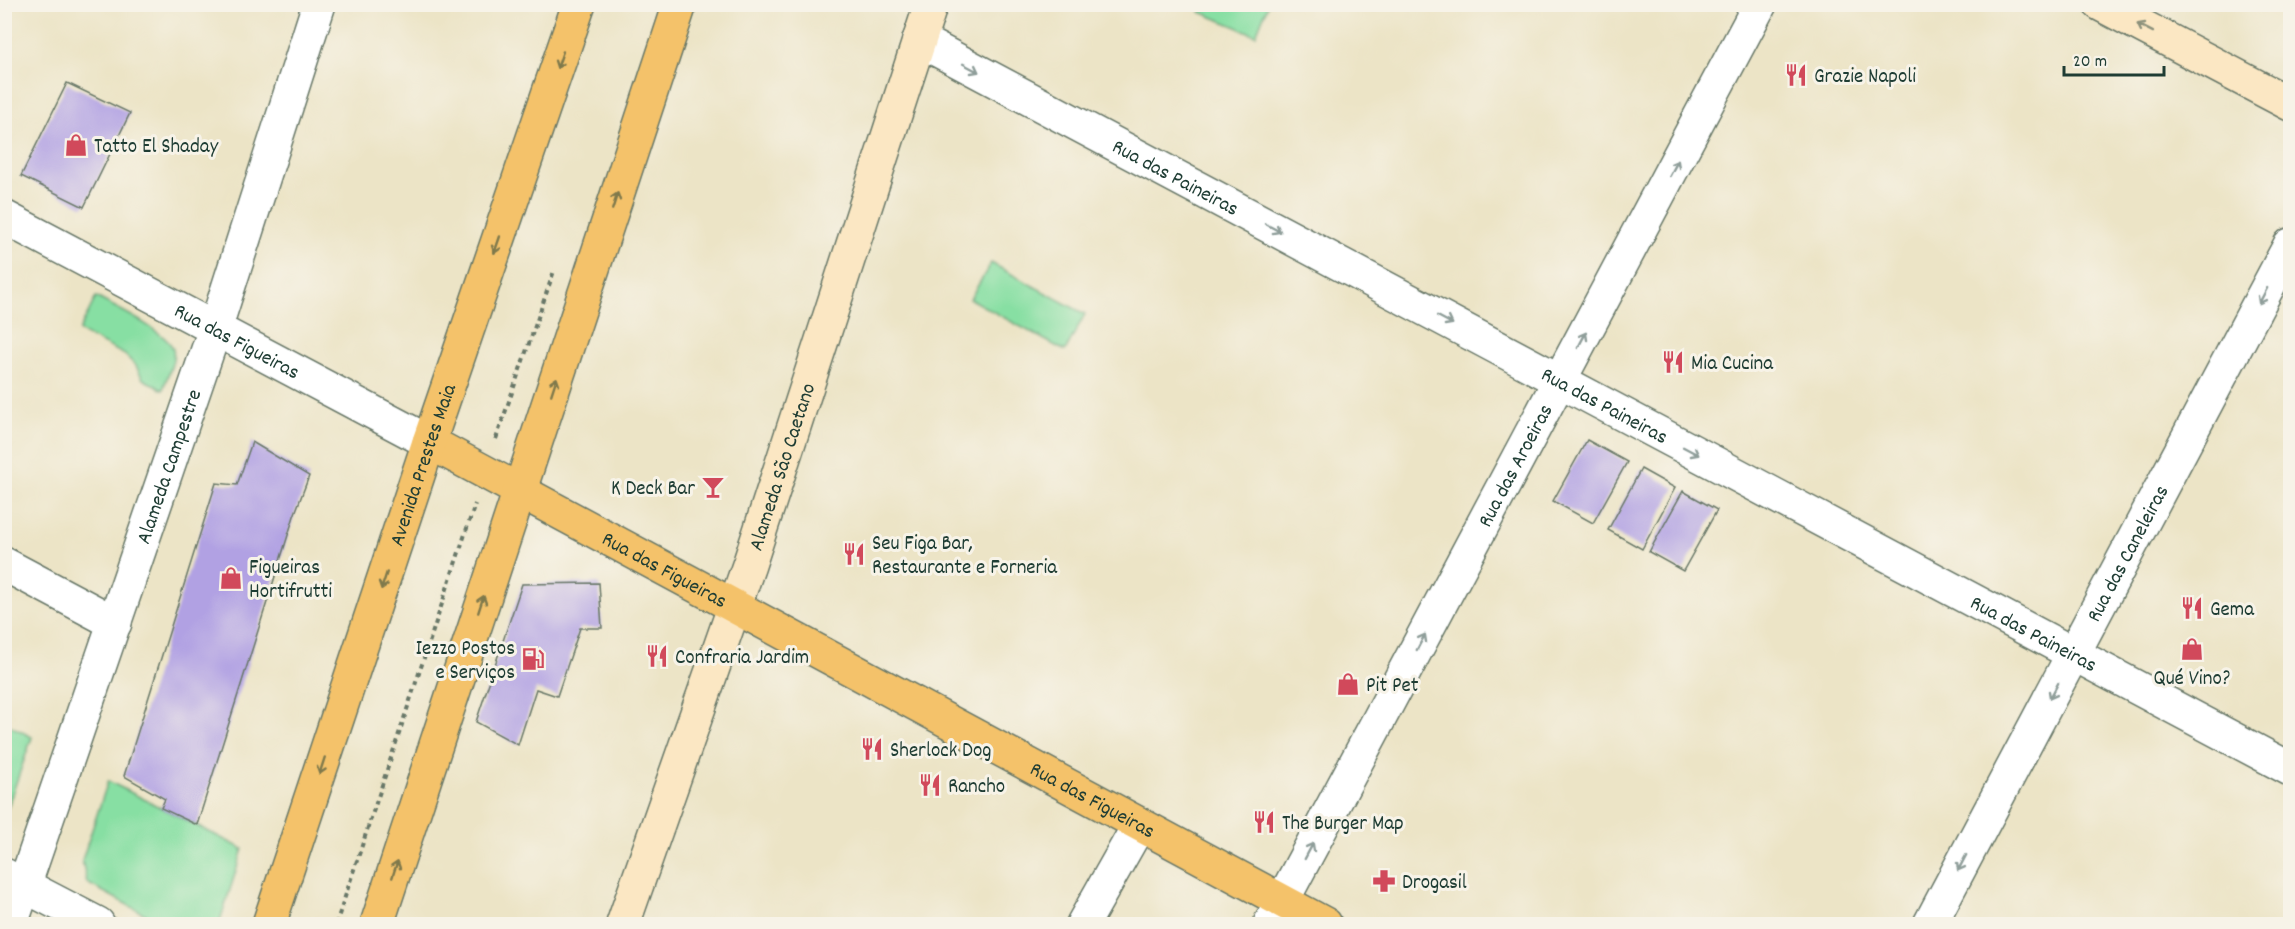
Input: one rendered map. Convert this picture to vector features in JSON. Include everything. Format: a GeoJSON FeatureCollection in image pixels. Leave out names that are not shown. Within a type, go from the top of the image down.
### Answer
{"type":"FeatureCollection","features":[{"type":"Feature","properties":{"kind":"main road","name":"Avenida Prestes Maia"},"geometry":{"type":"LineString","coordinates":[[269,924],[429,442],[579,4]]}},
{"type":"Feature","properties":{"kind":"main road"},"geometry":{"type":"LineString","coordinates":[[376,924],[680,4]]}},
{"type":"Feature","properties":{"kind":"main road","name":"Alameda São Caetano"},"geometry":{"type":"LineString","coordinates":[[622,924],[756,542],[931,4]]}},
{"type":"Feature","properties":{"kind":"main road"},"geometry":{"type":"LineString","coordinates":[[2100,4],[2290,104]]}},
{"type":"Feature","properties":{"kind":"main road","name":"Rua das Figueiras"},"geometry":{"type":"LineString","coordinates":[[429,442],[1139,825],[1276,913],[1325,924]]}},
{"type":"Feature","properties":{"kind":"street","name":"Alameda Campestre"},"geometry":{"type":"LineString","coordinates":[[11,924],[15,881],[115,623],[231,284],[319,4]]}},
{"type":"Feature","properties":{"kind":"street","name":"Rua das Aroeiras"},"geometry":{"type":"LineString","coordinates":[[1276,913],[1760,4]]}},
{"type":"Feature","properties":{"kind":"street","name":"Rua das Paineiras"},"geometry":{"type":"LineString","coordinates":[[919,40],[2290,769]]}},
{"type":"Feature","properties":{"kind":"street","name":"Rua das Figueiras"},"geometry":{"type":"LineString","coordinates":[[4,218],[429,442]]}},
{"type":"Feature","properties":{"kind":"street","name":"Rua das Caneleiras"},"geometry":{"type":"LineString","coordinates":[[1930,924],[2290,244]]}},
{"type":"Feature","properties":{"kind":"street"},"geometry":{"type":"LineString","coordinates":[[4,564],[115,623]]}},
{"type":"Feature","properties":{"kind":"street"},"geometry":{"type":"LineString","coordinates":[[1083,924],[1139,825]]}},
{"type":"Feature","properties":{"kind":"street"},"geometry":{"type":"LineString","coordinates":[[15,881],[98,924]]}},
{"type":"Feature","properties":{"kind":"green space"},"geometry":{"type":"Polygon","coordinates":[[[1203,5],[1268,5],[1256,35],[1200,12],[1203,5]]]}},
{"type":"Feature","properties":{"kind":"green space"},"geometry":{"type":"Polygon","coordinates":[[[991,263],[1085,314],[1065,351],[970,299],[991,263]]]}},
{"type":"Feature","properties":{"kind":"green space"},"geometry":{"type":"Polygon","coordinates":[[[96,297],[151,327],[169,342],[174,354],[163,390],[143,379],[136,366],[125,355],[79,331],[96,297]]]}},
{"type":"Feature","properties":{"kind":"green space"},"geometry":{"type":"Polygon","coordinates":[[[5,723],[32,737],[5,815],[5,723]]]}},
{"type":"Feature","properties":{"kind":"green space"},"geometry":{"type":"Polygon","coordinates":[[[108,781],[243,849],[219,924],[163,924],[87,883],[82,860],[108,781]]]}},
{"type":"Feature","properties":{"kind":"building","name":"Tatto El Shaday"},"geometry":{"type":"Polygon","coordinates":[[[67,83],[130,113],[84,207],[21,176],[67,83]]]}},
{"type":"Feature","properties":{"kind":"building"},"geometry":{"type":"Polygon","coordinates":[[[1587,440],[1627,462],[1593,523],[1553,501],[1587,440]]]}},
{"type":"Feature","properties":{"kind":"building","name":"Figueiras Hortifrutti"},"geometry":{"type":"Polygon","coordinates":[[[252,442],[309,476],[294,516],[197,825],[161,808],[165,799],[124,776],[216,483],[237,485],[252,442]]]}},
{"type":"Feature","properties":{"kind":"building"},"geometry":{"type":"Polygon","coordinates":[[[1641,469],[1675,488],[1642,549],[1608,530],[1641,469]]]}},
{"type":"Feature","properties":{"kind":"building"},"geometry":{"type":"Polygon","coordinates":[[[1683,491],[1717,510],[1683,571],[1649,552],[1683,491]]]}},
{"type":"Feature","properties":{"kind":"building","name":"Iezzo Postos e Serviços"},"geometry":{"type":"Polygon","coordinates":[[[599,583],[602,628],[580,628],[557,696],[536,689],[518,745],[476,722],[522,584],[599,583]]]}},
{"type":"Feature","properties":{"kind":"place","name":"Grazie Napoli"},"geometry":{"type":"Point","coordinates":[1796,75]}},
{"type":"Feature","properties":{"kind":"place","name":"Tatto El Shaday"},"geometry":{"type":"Point","coordinates":[76,145]}},
{"type":"Feature","properties":{"kind":"place","name":"Mia Cucina"},"geometry":{"type":"Point","coordinates":[1673,362]}},
{"type":"Feature","properties":{"kind":"place","name":"K Deck Bar"},"geometry":{"type":"Point","coordinates":[713,487]}},
{"type":"Feature","properties":{"kind":"place","name":"Seu Figa Bar, Restaurante e Forneria"},"geometry":{"type":"Point","coordinates":[854,554]}},
{"type":"Feature","properties":{"kind":"place","name":"Figueiras Hortifrutti"},"geometry":{"type":"Point","coordinates":[231,578]}},
{"type":"Feature","properties":{"kind":"place","name":"Gema"},"geometry":{"type":"Point","coordinates":[2192,608]}},
{"type":"Feature","properties":{"kind":"place","name":"Qué Vino?"},"geometry":{"type":"Point","coordinates":[2192,649]}},
{"type":"Feature","properties":{"kind":"place","name":"Confraria Jardim"},"geometry":{"type":"Point","coordinates":[657,656]}},
{"type":"Feature","properties":{"kind":"place","name":"Iezzo Postos e Serviços"},"geometry":{"type":"Point","coordinates":[533,659]}},
{"type":"Feature","properties":{"kind":"place","name":"Pit Pet"},"geometry":{"type":"Point","coordinates":[1348,684]}},
{"type":"Feature","properties":{"kind":"place","name":"Sherlock Dog"},"geometry":{"type":"Point","coordinates":[872,749]}},
{"type":"Feature","properties":{"kind":"place","name":"Rancho"},"geometry":{"type":"Point","coordinates":[930,785]}},
{"type":"Feature","properties":{"kind":"place","name":"The Burger Map"},"geometry":{"type":"Point","coordinates":[1264,822]}},
{"type":"Feature","properties":{"kind":"place","name":"Drogasil"},"geometry":{"type":"Point","coordinates":[1384,881]}}]}
